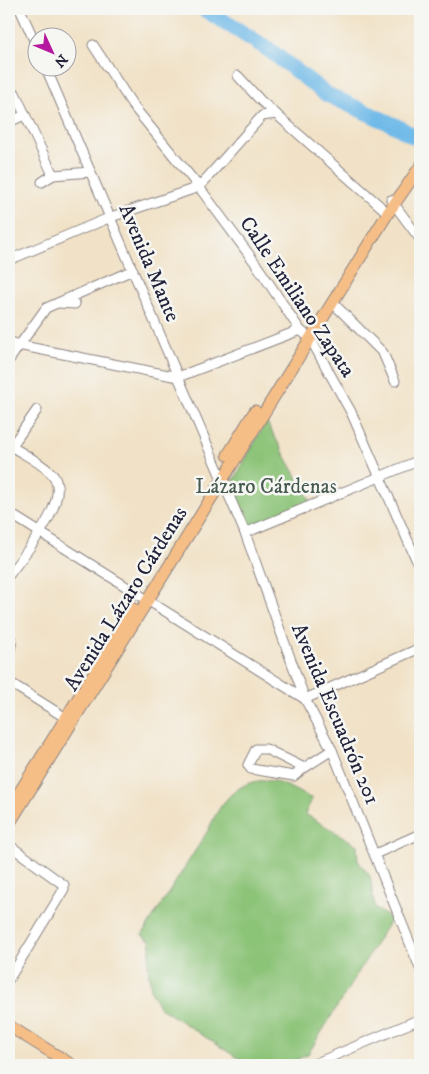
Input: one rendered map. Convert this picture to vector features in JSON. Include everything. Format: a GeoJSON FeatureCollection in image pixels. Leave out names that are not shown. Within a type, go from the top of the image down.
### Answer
{"type":"FeatureCollection","features":[{"type":"Feature","properties":{"kind":"main road","name":"Avenida Lázaro Cárdenas"},"geometry":{"type":"LineString","coordinates":[[9,808],[30,782],[145,598],[305,335],[419,163]]}},
{"type":"Feature","properties":{"kind":"main road","name":"Avenida Lázaro Cárdenas"},"geometry":{"type":"LineString","coordinates":[[305,335],[333,303],[389,206]]}},
{"type":"Feature","properties":{"kind":"main road","name":"Avenida Lázaro Cárdenas"},"geometry":{"type":"LineString","coordinates":[[9,824],[66,718],[145,598]]}},
{"type":"Feature","properties":{"kind":"main road"},"geometry":{"type":"LineString","coordinates":[[9,1026],[72,1065]]}},
{"type":"Feature","properties":{"kind":"street"},"geometry":{"type":"LineString","coordinates":[[9,11],[13,9]]}},
{"type":"Feature","properties":{"kind":"street"},"geometry":{"type":"LineString","coordinates":[[20,9],[29,28]]}},
{"type":"Feature","properties":{"kind":"street","name":"Calle Emiliano Zapata"},"geometry":{"type":"LineString","coordinates":[[93,45],[134,107],[199,186],[256,264],[336,382],[382,477],[420,568]]}},
{"type":"Feature","properties":{"kind":"street"},"geometry":{"type":"LineString","coordinates":[[238,76],[276,114],[389,206],[420,239]]}},
{"type":"Feature","properties":{"kind":"street","name":"Avenida Mante"},"geometry":{"type":"LineString","coordinates":[[50,78],[111,217],[219,477]]}},
{"type":"Feature","properties":{"kind":"street"},"geometry":{"type":"LineString","coordinates":[[9,93],[15,93],[53,175]]}},
{"type":"Feature","properties":{"kind":"street"},"geometry":{"type":"LineString","coordinates":[[9,260],[111,217],[199,186],[262,116],[276,114]]}},
{"type":"Feature","properties":{"kind":"street"},"geometry":{"type":"LineString","coordinates":[[9,122],[25,115]]}},
{"type":"Feature","properties":{"kind":"street"},"geometry":{"type":"LineString","coordinates":[[42,182],[53,175],[91,172]]}},
{"type":"Feature","properties":{"kind":"street"},"geometry":{"type":"LineString","coordinates":[[9,360],[40,313],[56,302],[133,270]]}},
{"type":"Feature","properties":{"kind":"street"},"geometry":{"type":"LineString","coordinates":[[56,302],[75,304]]}},
{"type":"Feature","properties":{"kind":"street"},"geometry":{"type":"LineString","coordinates":[[333,303],[383,353],[395,381]]}},
{"type":"Feature","properties":{"kind":"street"},"geometry":{"type":"LineString","coordinates":[[9,341],[18,345],[178,377],[305,335]]}},
{"type":"Feature","properties":{"kind":"street"},"geometry":{"type":"LineString","coordinates":[[9,574],[39,532],[58,500],[59,487],[52,474],[10,446],[38,410]]}},
{"type":"Feature","properties":{"kind":"street"},"geometry":{"type":"LineString","coordinates":[[244,533],[420,460]]}},
{"type":"Feature","properties":{"kind":"street","name":"Avenida Escuadrón 201"},"geometry":{"type":"LineString","coordinates":[[219,477],[244,533],[305,699],[332,750],[420,968]]}},
{"type":"Feature","properties":{"kind":"street"},"geometry":{"type":"LineString","coordinates":[[9,513],[305,699],[420,648]]}},
{"type":"Feature","properties":{"kind":"street"},"geometry":{"type":"LineString","coordinates":[[9,653],[12,642]]}},
{"type":"Feature","properties":{"kind":"street"},"geometry":{"type":"LineString","coordinates":[[9,682],[66,718]]}},
{"type":"Feature","properties":{"kind":"street"},"geometry":{"type":"LineString","coordinates":[[304,768],[260,748],[256,749],[248,765],[250,769],[290,776],[297,774],[332,750]]}},
{"type":"Feature","properties":{"kind":"street"},"geometry":{"type":"LineString","coordinates":[[375,854],[420,834]]}},
{"type":"Feature","properties":{"kind":"street"},"geometry":{"type":"LineString","coordinates":[[9,845],[62,882],[64,889],[9,979]]}},
{"type":"Feature","properties":{"kind":"street"},"geometry":{"type":"LineString","coordinates":[[312,1065],[420,1020]]}},
{"type":"Feature","properties":{"kind":"green space","name":"Lázaro Cárdenas"},"geometry":{"type":"Polygon","coordinates":[[[266,421],[311,502],[247,527],[230,488],[266,421]]]}},
{"type":"Feature","properties":{"kind":"green space"},"geometry":{"type":"Polygon","coordinates":[[[258,781],[273,781],[312,799],[305,814],[357,845],[358,861],[370,876],[375,908],[391,919],[308,1054],[286,1065],[247,1064],[159,1007],[151,990],[148,966],[151,941],[142,935],[226,800],[245,785],[258,781]]]}},
{"type":"Feature","properties":{"kind":"waterway"},"geometry":{"type":"LineString","coordinates":[[204,9],[268,49],[326,94],[396,126],[420,140]]}}]}
